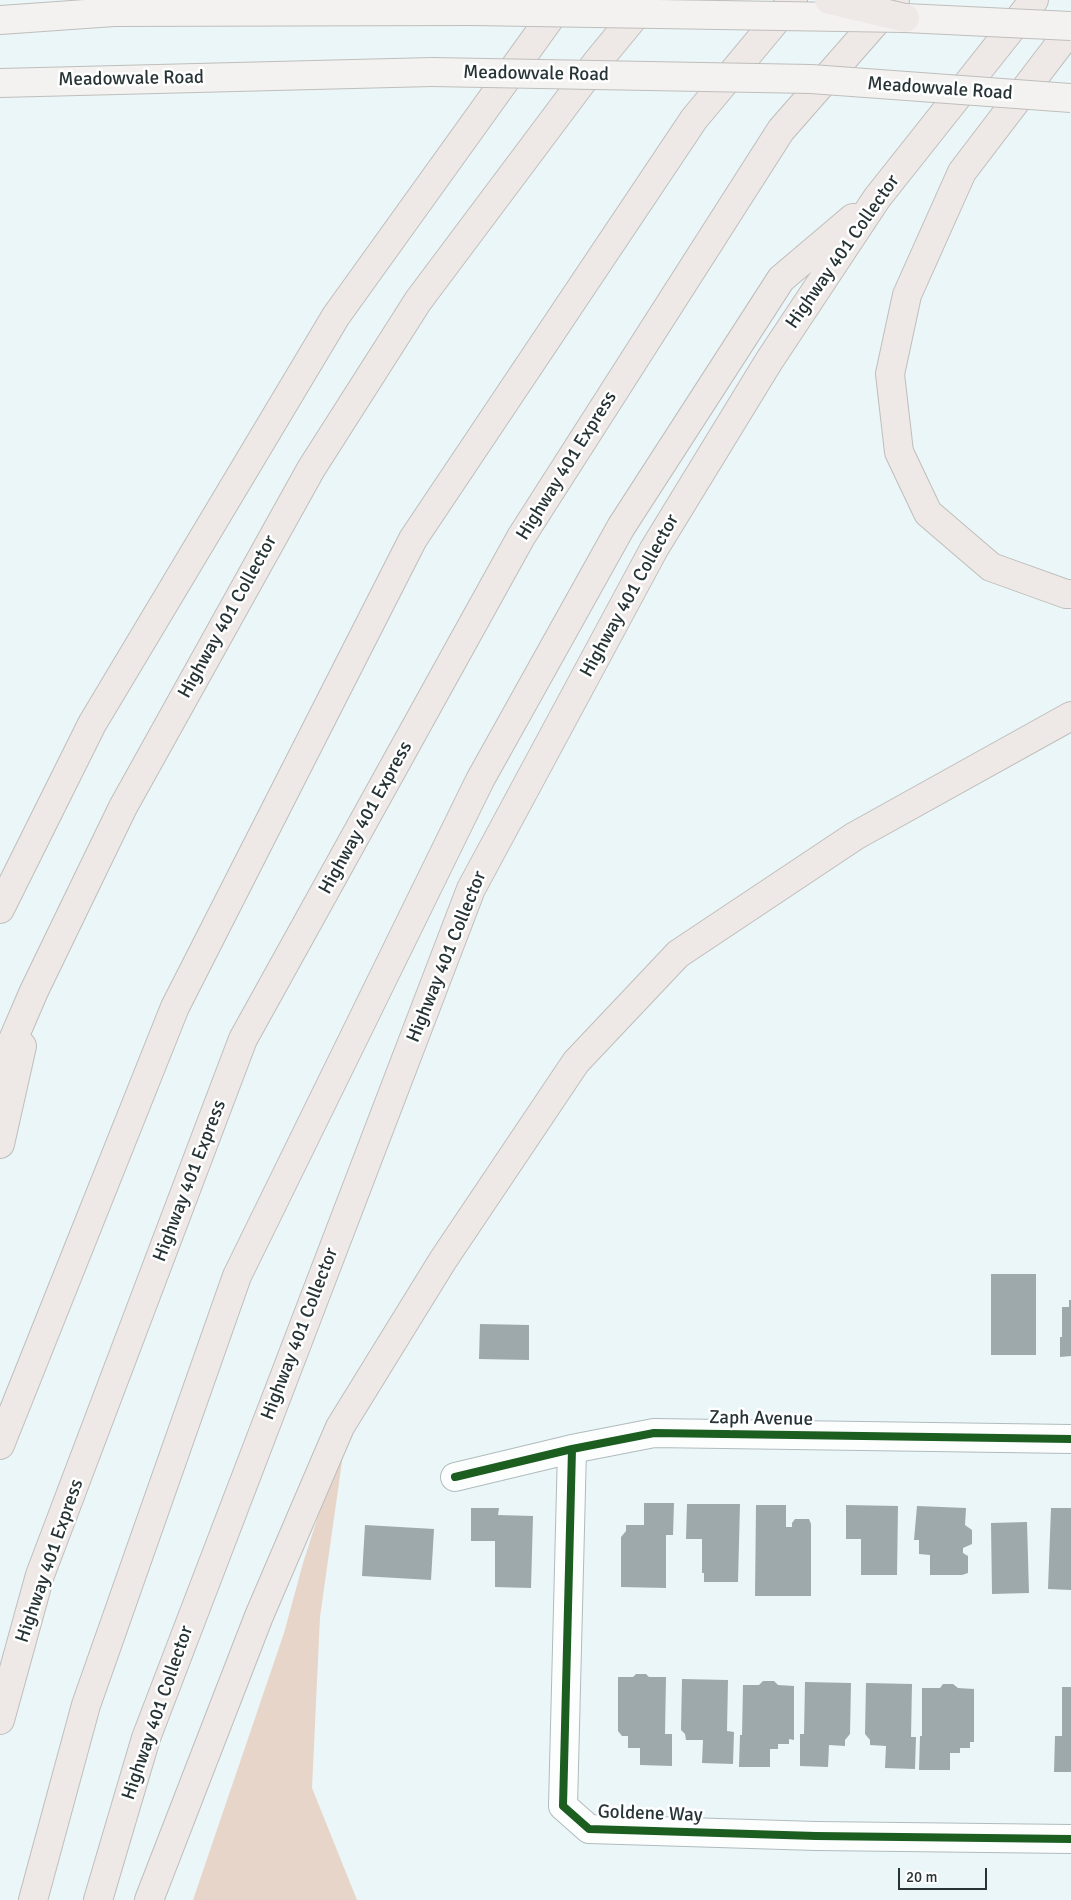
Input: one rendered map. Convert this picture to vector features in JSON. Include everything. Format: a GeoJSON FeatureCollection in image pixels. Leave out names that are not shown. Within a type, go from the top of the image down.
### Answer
{"type":"FeatureCollection","features":[{"type":"Feature","properties":{"kind":"highway"},"geometry":{"type":"LineString","coordinates":[[0,909],[92,724],[336,316],[563,0]]}},
{"type":"Feature","properties":{"kind":"highway","name":"Highway 401 Collector"},"geometry":{"type":"LineString","coordinates":[[0,1070],[34,991],[123,807],[311,469],[418,301],[597,62],[648,0]]}},
{"type":"Feature","properties":{"kind":"highway"},"geometry":{"type":"LineString","coordinates":[[0,1445],[174,1007],[413,539],[694,119],[793,0]]}},
{"type":"Feature","properties":{"kind":"highway"},"geometry":{"type":"LineString","coordinates":[[829,0],[900,9]]}},
{"type":"Feature","properties":{"kind":"highway","name":"Highway 401 Collector"},"geometry":{"type":"LineString","coordinates":[[98,1900],[146,1738],[471,889],[654,549],[769,361],[877,198],[1034,0]]}},
{"type":"Feature","properties":{"kind":"highway","name":"Highway 401 Express"},"geometry":{"type":"LineString","coordinates":[[0,1720],[40,1575],[244,1039],[521,537],[781,130],[900,9]]}},
{"type":"Feature","properties":{"kind":"highway"},"geometry":{"type":"LineString","coordinates":[[1071,28],[962,172],[907,295],[890,374],[899,452],[928,513],[991,567],[1066,594],[1071,594]]}},
{"type":"Feature","properties":{"kind":"highway"},"geometry":{"type":"LineString","coordinates":[[33,1900],[86,1705],[237,1276],[480,780],[621,527],[781,279],[877,198]]}},
{"type":"Feature","properties":{"kind":"highway"},"geometry":{"type":"LineString","coordinates":[[149,1900],[258,1616],[340,1426],[443,1260],[576,1062],[678,954],[855,836],[1071,716]]}},
{"type":"Feature","properties":{"kind":"highway"},"geometry":{"type":"LineString","coordinates":[[0,1144],[34,991]]}},
{"type":"Feature","properties":{"kind":"main road"},"geometry":{"type":"LineString","coordinates":[[0,20],[114,12],[900,9],[1071,28]]}},
{"type":"Feature","properties":{"kind":"main road","name":"Meadowvale Road"},"geometry":{"type":"LineString","coordinates":[[0,82],[432,72],[811,79],[1071,98]]}},
{"type":"Feature","properties":{"kind":"street","name":"Zaph Avenue"},"geometry":{"type":"LineString","coordinates":[[455,1477],[572,1449],[654,1433],[1071,1439]]}},
{"type":"Feature","properties":{"kind":"street","name":"Goldene Way"},"geometry":{"type":"LineString","coordinates":[[572,1449],[563,1806],[589,1829],[816,1836],[1071,1839]]}},
{"type":"Feature","properties":{"kind":"shaded area"},"geometry":{"type":"Polygon","coordinates":[[[347,1426],[320,1617],[312,1788],[357,1900],[193,1900],[284,1633],[303,1563],[347,1426]]]}},
{"type":"Feature","properties":{"kind":"building"},"geometry":{"type":"Polygon","coordinates":[[[991,1274],[1036,1274],[1036,1355],[991,1355],[991,1274]]]}},
{"type":"Feature","properties":{"kind":"building"},"geometry":{"type":"Polygon","coordinates":[[[1069,1300],[1071,1300],[1071,1356],[1060,1357],[1062,1307],[1069,1307],[1069,1300]]]}},
{"type":"Feature","properties":{"kind":"building"},"geometry":{"type":"Polygon","coordinates":[[[480,1324],[529,1325],[529,1360],[479,1359],[480,1324]]]}},
{"type":"Feature","properties":{"kind":"building"},"geometry":{"type":"Polygon","coordinates":[[[644,1503],[674,1503],[673,1535],[666,1535],[666,1588],[621,1587],[621,1537],[626,1531],[626,1525],[644,1525],[644,1503]]]}},
{"type":"Feature","properties":{"kind":"building"},"geometry":{"type":"Polygon","coordinates":[[[687,1504],[740,1504],[738,1582],[704,1582],[704,1573],[702,1573],[702,1539],[686,1539],[687,1504]]]}},
{"type":"Feature","properties":{"kind":"building"},"geometry":{"type":"Polygon","coordinates":[[[756,1505],[786,1505],[786,1527],[792,1527],[795,1519],[809,1519],[811,1524],[811,1596],[755,1596],[756,1505]]]}},
{"type":"Feature","properties":{"kind":"building"},"geometry":{"type":"Polygon","coordinates":[[[846,1505],[898,1506],[897,1575],[861,1575],[861,1539],[846,1539],[846,1505]]]}},
{"type":"Feature","properties":{"kind":"building"},"geometry":{"type":"Polygon","coordinates":[[[917,1506],[966,1508],[965,1525],[972,1530],[972,1544],[963,1548],[963,1553],[968,1556],[968,1573],[962,1575],[930,1575],[930,1555],[919,1554],[919,1540],[914,1540],[917,1506]]]}},
{"type":"Feature","properties":{"kind":"building"},"geometry":{"type":"Polygon","coordinates":[[[471,1508],[499,1508],[498,1515],[533,1516],[531,1588],[495,1587],[495,1541],[471,1541],[471,1508]]]}},
{"type":"Feature","properties":{"kind":"building"},"geometry":{"type":"Polygon","coordinates":[[[1051,1508],[1071,1508],[1071,1590],[1048,1589],[1051,1508]]]}},
{"type":"Feature","properties":{"kind":"building"},"geometry":{"type":"Polygon","coordinates":[[[1027,1522],[1029,1593],[992,1594],[991,1523],[1027,1522]]]}},
{"type":"Feature","properties":{"kind":"building"},"geometry":{"type":"Polygon","coordinates":[[[365,1525],[434,1529],[431,1580],[362,1576],[365,1525]]]}},
{"type":"Feature","properties":{"kind":"building"},"geometry":{"type":"Polygon","coordinates":[[[636,1674],[646,1674],[649,1677],[666,1677],[665,1734],[672,1734],[672,1766],[640,1765],[640,1748],[628,1748],[628,1736],[622,1736],[618,1731],[618,1677],[633,1677],[636,1674]]]}},
{"type":"Feature","properties":{"kind":"building"},"geometry":{"type":"Polygon","coordinates":[[[682,1679],[728,1680],[727,1731],[734,1732],[733,1764],[702,1763],[703,1740],[686,1740],[685,1734],[681,1730],[682,1679]]]}},
{"type":"Feature","properties":{"kind":"building"},"geometry":{"type":"Polygon","coordinates":[[[763,1681],[774,1681],[778,1685],[794,1686],[794,1740],[789,1739],[789,1744],[778,1744],[778,1749],[770,1749],[770,1767],[739,1767],[743,1685],[759,1685],[763,1681]]]}},
{"type":"Feature","properties":{"kind":"building"},"geometry":{"type":"Polygon","coordinates":[[[805,1682],[851,1683],[850,1734],[845,1740],[845,1746],[829,1745],[828,1767],[800,1766],[800,1734],[804,1734],[805,1682]]]}},
{"type":"Feature","properties":{"kind":"building"},"geometry":{"type":"Polygon","coordinates":[[[866,1683],[912,1684],[911,1737],[916,1737],[915,1769],[885,1768],[886,1746],[870,1745],[870,1740],[865,1734],[866,1683]]]}},
{"type":"Feature","properties":{"kind":"building"},"geometry":{"type":"Polygon","coordinates":[[[943,1684],[953,1684],[958,1688],[974,1689],[974,1742],[970,1742],[970,1748],[960,1748],[960,1753],[950,1753],[950,1770],[919,1770],[920,1736],[922,1736],[922,1688],[940,1688],[943,1684]]]}},
{"type":"Feature","properties":{"kind":"building"},"geometry":{"type":"Polygon","coordinates":[[[1062,1687],[1071,1687],[1071,1772],[1054,1772],[1055,1736],[1062,1736],[1062,1687]]]}},
{"type":"Feature","properties":{"kind":"cycle path"},"geometry":{"type":"LineString","coordinates":[[455,1477],[572,1449],[654,1433],[1071,1439]]}},
{"type":"Feature","properties":{"kind":"cycle path"},"geometry":{"type":"LineString","coordinates":[[572,1449],[563,1806],[589,1829],[816,1836],[1071,1839]]}}]}
